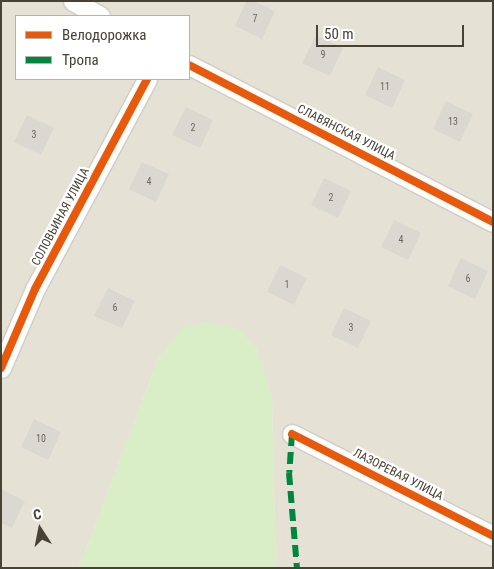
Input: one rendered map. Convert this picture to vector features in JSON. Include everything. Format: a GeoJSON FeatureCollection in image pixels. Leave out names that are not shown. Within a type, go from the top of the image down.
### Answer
{"type":"FeatureCollection","features":[{"type":"Feature","properties":{"kind":"street"},"geometry":{"type":"LineString","coordinates":[[73,1],[98,15]]}},
{"type":"Feature","properties":{"kind":"street","name":"СЛАВЯНСКАЯ УЛИЦА"},"geometry":{"type":"LineString","coordinates":[[190,66],[493,222]]}},
{"type":"Feature","properties":{"kind":"street","name":"СОЛОВЬИНАЯ УЛИЦА"},"geometry":{"type":"LineString","coordinates":[[1,368],[35,289],[146,80]]}},
{"type":"Feature","properties":{"kind":"street","name":"ЛАЗОРЕВАЯ УЛИЦА"},"geometry":{"type":"LineString","coordinates":[[292,434],[493,536]]}},
{"type":"Feature","properties":{"kind":"shaded area"},"geometry":{"type":"Polygon","coordinates":[[[1,1],[493,1],[493,568],[276,568],[272,398],[159,357],[79,568],[1,568],[1,1]]]}},
{"type":"Feature","properties":{"kind":"green space"},"geometry":{"type":"Polygon","coordinates":[[[208,322],[237,328],[257,348],[272,398],[276,568],[79,568],[159,357],[183,327],[208,322]]]}},
{"type":"Feature","properties":{"kind":"building"},"geometry":{"type":"Polygon","coordinates":[[[246,1],[254,1],[275,11],[262,39],[235,26],[246,1]]]}},
{"type":"Feature","properties":{"kind":"building"},"geometry":{"type":"Polygon","coordinates":[[[316,35],[343,48],[330,76],[302,63],[316,35]]]}},
{"type":"Feature","properties":{"kind":"building"},"geometry":{"type":"Polygon","coordinates":[[[378,67],[405,80],[392,108],[365,95],[378,67]]]}},
{"type":"Feature","properties":{"kind":"building"},"geometry":{"type":"Polygon","coordinates":[[[446,101],[473,114],[460,142],[433,129],[446,101]]]}},
{"type":"Feature","properties":{"kind":"building"},"geometry":{"type":"Polygon","coordinates":[[[186,107],[213,120],[200,148],[172,135],[186,107]]]}},
{"type":"Feature","properties":{"kind":"building"},"geometry":{"type":"Polygon","coordinates":[[[27,115],[54,128],[41,155],[14,142],[27,115]]]}},
{"type":"Feature","properties":{"kind":"building"},"geometry":{"type":"Polygon","coordinates":[[[142,162],[169,174],[156,202],[129,189],[142,162]]]}},
{"type":"Feature","properties":{"kind":"building"},"geometry":{"type":"Polygon","coordinates":[[[324,178],[351,191],[338,218],[311,205],[324,178]]]}},
{"type":"Feature","properties":{"kind":"building"},"geometry":{"type":"Polygon","coordinates":[[[394,220],[421,233],[408,260],[381,247],[394,220]]]}},
{"type":"Feature","properties":{"kind":"building"},"geometry":{"type":"Polygon","coordinates":[[[461,258],[488,271],[475,299],[448,286],[461,258]]]}},
{"type":"Feature","properties":{"kind":"building"},"geometry":{"type":"Polygon","coordinates":[[[280,265],[307,278],[294,305],[267,292],[280,265]]]}},
{"type":"Feature","properties":{"kind":"building"},"geometry":{"type":"Polygon","coordinates":[[[108,288],[135,301],[122,328],[94,316],[108,288]]]}},
{"type":"Feature","properties":{"kind":"building"},"geometry":{"type":"Polygon","coordinates":[[[344,308],[371,321],[358,348],[331,335],[344,308]]]}},
{"type":"Feature","properties":{"kind":"building"},"geometry":{"type":"Polygon","coordinates":[[[34,419],[61,432],[48,460],[21,447],[34,419]]]}},
{"type":"Feature","properties":{"kind":"building"},"geometry":{"type":"Polygon","coordinates":[[[1,489],[25,501],[12,528],[1,523],[1,489]]]}},
{"type":"Feature","properties":{"kind":"marked path"},"geometry":{"type":"LineString","coordinates":[[292,434],[289,473],[297,568]]}},
{"type":"Feature","properties":{"kind":"cycle path"},"geometry":{"type":"LineString","coordinates":[[190,66],[493,222]]}},
{"type":"Feature","properties":{"kind":"cycle path"},"geometry":{"type":"LineString","coordinates":[[1,368],[35,289],[146,80]]}},
{"type":"Feature","properties":{"kind":"cycle path"},"geometry":{"type":"LineString","coordinates":[[292,434],[493,536]]}}]}
